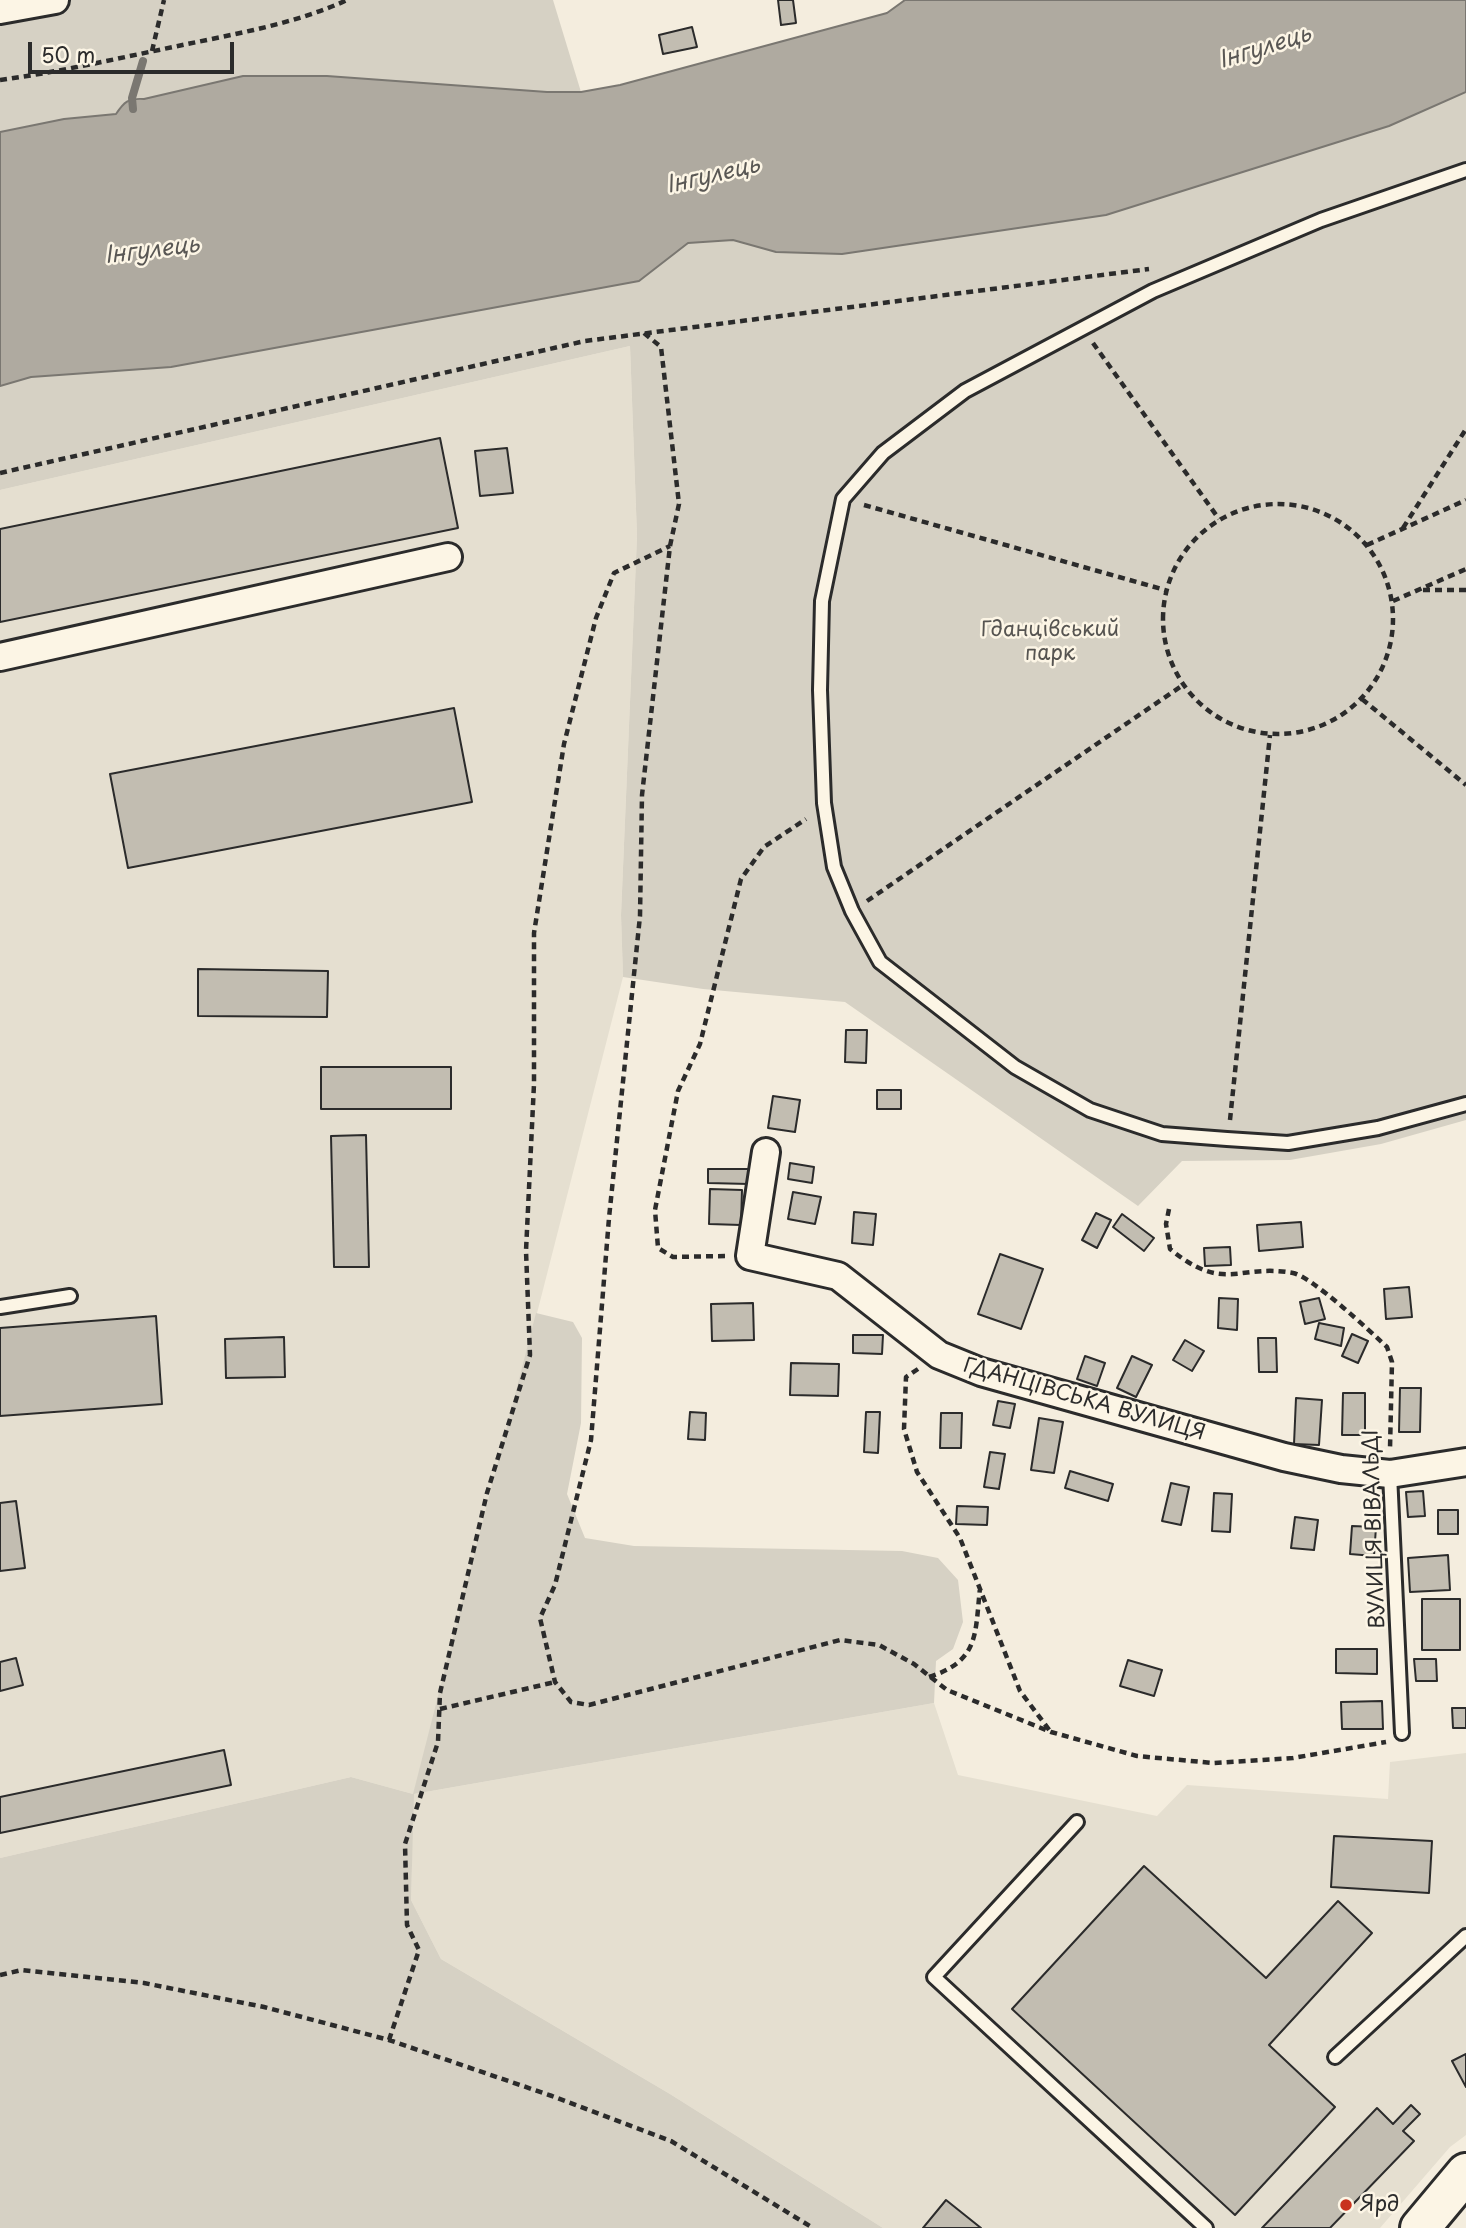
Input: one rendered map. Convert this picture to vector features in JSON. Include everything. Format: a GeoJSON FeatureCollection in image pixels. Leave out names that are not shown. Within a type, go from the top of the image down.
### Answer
{"type":"FeatureCollection","features":[{"type":"Feature","properties":{"kind":"main road"},"geometry":{"type":"LineString","coordinates":[[1420,2228],[1466,2174]]}},
{"type":"Feature","properties":{"kind":"street"},"geometry":{"type":"LineString","coordinates":[[0,10],[55,0]]}},
{"type":"Feature","properties":{"kind":"street"},"geometry":{"type":"LineString","coordinates":[[0,657],[449,557]]}},
{"type":"Feature","properties":{"kind":"street"},"geometry":{"type":"LineString","coordinates":[[750,1256],[766,1152]]}},
{"type":"Feature","properties":{"kind":"street","name":"ГДАНЦІВСЬКА ВУЛИЦЯ"},"geometry":{"type":"LineString","coordinates":[[750,1256],[838,1276],[939,1355],[981,1372],[1284,1457],[1390,1474],[1466,1462]]}},
{"type":"Feature","properties":{"kind":"lane"},"geometry":{"type":"LineString","coordinates":[[1466,170],[1321,220],[1153,292],[965,391],[883,453],[843,499],[822,601],[820,691],[824,803],[834,867],[852,912],[880,962],[1015,1067],[1090,1110],[1162,1134],[1288,1143],[1378,1128],[1466,1104]]}},
{"type":"Feature","properties":{"kind":"lane"},"geometry":{"type":"LineString","coordinates":[[0,1307],[70,1296]]}},
{"type":"Feature","properties":{"kind":"lane","name":"ВУЛИЦЯ ВІВАЛЬДІ"},"geometry":{"type":"LineString","coordinates":[[1390,1474],[1402,1733]]}},
{"type":"Feature","properties":{"kind":"lane"},"geometry":{"type":"LineString","coordinates":[[1077,1822],[934,1977],[1206,2228]]}},
{"type":"Feature","properties":{"kind":"lane"},"geometry":{"type":"LineString","coordinates":[[1335,2057],[1466,1936]]}},
{"type":"Feature","properties":{"kind":"path"},"geometry":{"type":"LineString","coordinates":[[152,51],[164,0]]}},
{"type":"Feature","properties":{"kind":"path"},"geometry":{"type":"LineString","coordinates":[[0,80],[59,72],[152,51],[325,10],[347,0]]}},
{"type":"Feature","properties":{"kind":"path"},"geometry":{"type":"LineString","coordinates":[[0,473],[585,341],[1159,268]]}},
{"type":"Feature","properties":{"kind":"path"},"geometry":{"type":"LineString","coordinates":[[1082,328],[1219,519]]}},
{"type":"Feature","properties":{"kind":"path"},"geometry":{"type":"LineString","coordinates":[[644,333],[662,347],[679,504],[670,546],[642,795],[640,916],[609,1218],[591,1440],[555,1585],[540,1618],[555,1682],[571,1702],[589,1705],[840,1640],[879,1645],[906,1659],[947,1690],[1051,1732],[1137,1756],[1213,1763],[1293,1758],[1390,1741],[1402,1733]]}},
{"type":"Feature","properties":{"kind":"path"},"geometry":{"type":"LineString","coordinates":[[1403,528],[1466,429]]}},
{"type":"Feature","properties":{"kind":"path"},"geometry":{"type":"LineString","coordinates":[[856,512],[868,494]]}},
{"type":"Feature","properties":{"kind":"path"},"geometry":{"type":"LineString","coordinates":[[1367,545],[1466,500]]}},
{"type":"Feature","properties":{"kind":"path"},"geometry":{"type":"LineString","coordinates":[[1281,503],[1323,514],[1342,523],[1367,545],[1384,572],[1393,601],[1393,638],[1382,671],[1362,699],[1335,720],[1303,732],[1269,735],[1226,722],[1206,710],[1183,685],[1168,656],[1162,623],[1166,590],[1177,562],[1189,546],[1219,519],[1249,507],[1281,503]]}},
{"type":"Feature","properties":{"kind":"path"},"geometry":{"type":"LineString","coordinates":[[861,504],[1166,590]]}},
{"type":"Feature","properties":{"kind":"path"},"geometry":{"type":"LineString","coordinates":[[389,2040],[419,1950],[407,1924],[405,1844],[438,1742],[440,1693],[487,1493],[530,1355],[526,1251],[534,1084],[534,933],[564,744],[596,618],[614,573],[670,546]]}},
{"type":"Feature","properties":{"kind":"path"},"geometry":{"type":"LineString","coordinates":[[1393,601],[1466,569]]}},
{"type":"Feature","properties":{"kind":"path"},"geometry":{"type":"LineString","coordinates":[[1419,590],[1466,590]]}},
{"type":"Feature","properties":{"kind":"path"},"geometry":{"type":"LineString","coordinates":[[852,912],[1183,685]]}},
{"type":"Feature","properties":{"kind":"path"},"geometry":{"type":"LineString","coordinates":[[1362,699],[1466,785]]}},
{"type":"Feature","properties":{"kind":"path"},"geometry":{"type":"LineString","coordinates":[[1227,1139],[1269,735]]}},
{"type":"Feature","properties":{"kind":"path"},"geometry":{"type":"LineString","coordinates":[[750,1256],[673,1257],[658,1248],[655,1210],[678,1091],[700,1044],[741,879],[764,846],[813,814],[824,803]]}},
{"type":"Feature","properties":{"kind":"path","name":"ВУЛИЦЯ ВІВАЛЬДІ"},"geometry":{"type":"LineString","coordinates":[[1169,1209],[1166,1224],[1170,1249],[1189,1265],[1219,1274],[1282,1272],[1303,1276],[1387,1347],[1392,1362],[1390,1474]]}},
{"type":"Feature","properties":{"kind":"path"},"geometry":{"type":"LineString","coordinates":[[939,1355],[906,1377],[904,1429],[916,1472],[960,1538],[1020,1691],[1051,1732]]}},
{"type":"Feature","properties":{"kind":"path"},"geometry":{"type":"LineString","coordinates":[[928,1677],[953,1669],[967,1656],[976,1626],[980,1585]]}},
{"type":"Feature","properties":{"kind":"path"},"geometry":{"type":"LineString","coordinates":[[440,1709],[555,1682]]}},
{"type":"Feature","properties":{"kind":"path"},"geometry":{"type":"LineString","coordinates":[[0,1975],[22,1970],[144,1983],[264,2007],[389,2040],[552,2096],[671,2141],[813,2228]]}},
{"type":"Feature","properties":{"kind":"shaded area"},"geometry":{"type":"Polygon","coordinates":[[[630,346],[637,536],[621,915],[623,977],[414,1794],[934,1703],[958,1775],[1157,1816],[1187,1785],[1388,1799],[1390,1762],[1466,1753],[1466,2135],[1450,2147],[1380,2228],[883,2228],[670,2094],[441,1959],[411,1900],[413,1794],[351,1777],[0,1858],[0,490],[630,346]]]}},
{"type":"Feature","properties":{"kind":"green space"},"geometry":{"type":"Polygon","coordinates":[[[0,0],[553,0],[581,92],[547,92],[327,76],[134,99],[124,103],[116,114],[64,119],[0,132],[0,0]]]}},
{"type":"Feature","properties":{"kind":"green space","name":"Гданцівський парк"},"geometry":{"type":"Polygon","coordinates":[[[1466,92],[1466,1120],[1381,1144],[1290,1160],[1182,1161],[1138,1206],[845,1002],[703,989],[623,977],[621,915],[637,536],[630,346],[0,490],[0,386],[31,377],[171,367],[639,281],[688,243],[733,240],[776,252],[1389,126],[1466,92]]]}},
{"type":"Feature","properties":{"kind":"green space"},"geometry":{"type":"Polygon","coordinates":[[[536,1313],[573,1322],[582,1338],[581,1423],[567,1494],[585,1538],[634,1546],[902,1551],[938,1558],[958,1580],[963,1622],[953,1649],[936,1661],[934,1703],[414,1794],[411,1900],[441,1959],[670,2094],[883,2228],[0,2228],[0,1858],[351,1777],[413,1794],[536,1313]]]}},
{"type":"Feature","properties":{"kind":"water","name":"Інгулець"},"geometry":{"type":"Polygon","coordinates":[[[905,0],[1466,0],[1466,92],[1389,126],[1106,215],[842,254],[776,252],[733,240],[688,243],[639,281],[171,367],[31,377],[0,386],[0,132],[64,119],[116,114],[130,100],[243,76],[327,76],[547,92],[581,92],[620,85],[887,13],[905,0]]]}},
{"type":"Feature","properties":{"kind":"building"},"geometry":{"type":"Polygon","coordinates":[[[778,0],[793,0],[796,23],[781,25],[778,0]]]}},
{"type":"Feature","properties":{"kind":"building"},"geometry":{"type":"Polygon","coordinates":[[[692,27],[697,47],[663,54],[659,35],[692,27]]]}},
{"type":"Feature","properties":{"kind":"building"},"geometry":{"type":"Polygon","coordinates":[[[440,438],[458,528],[0,622],[0,529],[440,438]]]}},
{"type":"Feature","properties":{"kind":"building"},"geometry":{"type":"Polygon","coordinates":[[[507,448],[513,493],[480,496],[475,451],[507,448]]]}},
{"type":"Feature","properties":{"kind":"building"},"geometry":{"type":"Polygon","coordinates":[[[454,708],[472,802],[128,868],[110,774],[454,708]]]}},
{"type":"Feature","properties":{"kind":"building"},"geometry":{"type":"Polygon","coordinates":[[[198,969],[328,971],[327,1017],[198,1016],[198,969]]]}},
{"type":"Feature","properties":{"kind":"building"},"geometry":{"type":"Polygon","coordinates":[[[846,1030],[867,1030],[866,1063],[845,1062],[846,1030]]]}},
{"type":"Feature","properties":{"kind":"building"},"geometry":{"type":"Polygon","coordinates":[[[321,1067],[451,1067],[451,1109],[321,1109],[321,1067]]]}},
{"type":"Feature","properties":{"kind":"building"},"geometry":{"type":"Polygon","coordinates":[[[877,1090],[901,1090],[901,1109],[877,1109],[877,1090]]]}},
{"type":"Feature","properties":{"kind":"building"},"geometry":{"type":"Polygon","coordinates":[[[773,1096],[800,1100],[795,1132],[768,1128],[773,1096]]]}},
{"type":"Feature","properties":{"kind":"building"},"geometry":{"type":"Polygon","coordinates":[[[366,1135],[369,1267],[334,1267],[331,1136],[366,1135]]]}},
{"type":"Feature","properties":{"kind":"building"},"geometry":{"type":"Polygon","coordinates":[[[790,1163],[814,1167],[812,1183],[788,1179],[790,1163]]]}},
{"type":"Feature","properties":{"kind":"building"},"geometry":{"type":"Polygon","coordinates":[[[708,1169],[749,1169],[749,1184],[708,1183],[708,1169]]]}},
{"type":"Feature","properties":{"kind":"building"},"geometry":{"type":"Polygon","coordinates":[[[710,1189],[742,1190],[741,1225],[709,1224],[710,1189]]]}},
{"type":"Feature","properties":{"kind":"building"},"geometry":{"type":"Polygon","coordinates":[[[793,1192],[821,1197],[815,1224],[788,1219],[793,1192]]]}},
{"type":"Feature","properties":{"kind":"building"},"geometry":{"type":"Polygon","coordinates":[[[854,1212],[876,1214],[873,1245],[852,1243],[854,1212]]]}},
{"type":"Feature","properties":{"kind":"building"},"geometry":{"type":"Polygon","coordinates":[[[1096,1213],[1111,1220],[1097,1248],[1082,1240],[1096,1213]]]}},
{"type":"Feature","properties":{"kind":"building"},"geometry":{"type":"Polygon","coordinates":[[[1122,1214],[1154,1238],[1144,1251],[1113,1227],[1122,1214]]]}},
{"type":"Feature","properties":{"kind":"building"},"geometry":{"type":"Polygon","coordinates":[[[1301,1222],[1303,1247],[1259,1251],[1257,1225],[1301,1222]]]}},
{"type":"Feature","properties":{"kind":"building"},"geometry":{"type":"Polygon","coordinates":[[[1230,1247],[1231,1265],[1205,1266],[1204,1248],[1230,1247]]]}},
{"type":"Feature","properties":{"kind":"building"},"geometry":{"type":"Polygon","coordinates":[[[1000,1254],[1043,1269],[1021,1329],[978,1314],[1000,1254]]]}},
{"type":"Feature","properties":{"kind":"building"},"geometry":{"type":"Polygon","coordinates":[[[1409,1287],[1412,1317],[1386,1319],[1384,1289],[1409,1287]]]}},
{"type":"Feature","properties":{"kind":"building"},"geometry":{"type":"Polygon","coordinates":[[[1219,1298],[1238,1299],[1237,1330],[1218,1328],[1219,1298]]]}},
{"type":"Feature","properties":{"kind":"building"},"geometry":{"type":"Polygon","coordinates":[[[1319,1298],[1325,1319],[1305,1324],[1300,1302],[1319,1298]]]}},
{"type":"Feature","properties":{"kind":"building"},"geometry":{"type":"Polygon","coordinates":[[[753,1303],[754,1340],[712,1341],[711,1304],[753,1303]]]}},
{"type":"Feature","properties":{"kind":"building"},"geometry":{"type":"Polygon","coordinates":[[[156,1316],[162,1404],[0,1416],[0,1328],[156,1316]]]}},
{"type":"Feature","properties":{"kind":"building"},"geometry":{"type":"Polygon","coordinates":[[[1319,1323],[1344,1328],[1341,1346],[1315,1339],[1319,1323]]]}},
{"type":"Feature","properties":{"kind":"building"},"geometry":{"type":"Polygon","coordinates":[[[1352,1334],[1368,1341],[1358,1363],[1342,1356],[1352,1334]]]}},
{"type":"Feature","properties":{"kind":"building"},"geometry":{"type":"Polygon","coordinates":[[[853,1335],[883,1335],[882,1354],[853,1353],[853,1335]]]}},
{"type":"Feature","properties":{"kind":"building"},"geometry":{"type":"Polygon","coordinates":[[[284,1337],[285,1377],[226,1378],[225,1339],[284,1337]]]}},
{"type":"Feature","properties":{"kind":"building"},"geometry":{"type":"Polygon","coordinates":[[[1258,1338],[1276,1338],[1277,1372],[1259,1372],[1258,1338]]]}},
{"type":"Feature","properties":{"kind":"building"},"geometry":{"type":"Polygon","coordinates":[[[1185,1340],[1204,1351],[1192,1371],[1173,1360],[1185,1340]]]}},
{"type":"Feature","properties":{"kind":"building"},"geometry":{"type":"Polygon","coordinates":[[[1085,1356],[1105,1363],[1097,1386],[1077,1379],[1085,1356]]]}},
{"type":"Feature","properties":{"kind":"building"},"geometry":{"type":"Polygon","coordinates":[[[1132,1356],[1152,1365],[1136,1397],[1117,1388],[1132,1356]]]}},
{"type":"Feature","properties":{"kind":"building"},"geometry":{"type":"Polygon","coordinates":[[[791,1363],[839,1364],[838,1396],[790,1395],[791,1363]]]}},
{"type":"Feature","properties":{"kind":"building"},"geometry":{"type":"Polygon","coordinates":[[[1400,1388],[1421,1388],[1420,1432],[1399,1432],[1400,1388]]]}},
{"type":"Feature","properties":{"kind":"building"},"geometry":{"type":"Polygon","coordinates":[[[1343,1393],[1365,1393],[1365,1435],[1342,1435],[1343,1393]]]}},
{"type":"Feature","properties":{"kind":"building"},"geometry":{"type":"Polygon","coordinates":[[[1296,1398],[1322,1400],[1319,1445],[1294,1444],[1296,1398]]]}},
{"type":"Feature","properties":{"kind":"building"},"geometry":{"type":"Polygon","coordinates":[[[998,1401],[1015,1404],[1010,1428],[993,1425],[998,1401]]]}},
{"type":"Feature","properties":{"kind":"building"},"geometry":{"type":"Polygon","coordinates":[[[690,1412],[706,1413],[705,1440],[688,1439],[690,1412]]]}},
{"type":"Feature","properties":{"kind":"building"},"geometry":{"type":"Polygon","coordinates":[[[866,1412],[880,1412],[878,1453],[864,1452],[866,1412]]]}},
{"type":"Feature","properties":{"kind":"building"},"geometry":{"type":"Polygon","coordinates":[[[941,1413],[962,1413],[961,1448],[940,1448],[941,1413]]]}},
{"type":"Feature","properties":{"kind":"building"},"geometry":{"type":"Polygon","coordinates":[[[1039,1418],[1063,1422],[1054,1473],[1031,1470],[1039,1418]]]}},
{"type":"Feature","properties":{"kind":"building"},"geometry":{"type":"Polygon","coordinates":[[[990,1452],[1005,1454],[999,1489],[984,1487],[990,1452]]]}},
{"type":"Feature","properties":{"kind":"building"},"geometry":{"type":"Polygon","coordinates":[[[1070,1471],[1113,1484],[1108,1501],[1065,1488],[1070,1471]]]}},
{"type":"Feature","properties":{"kind":"building"},"geometry":{"type":"Polygon","coordinates":[[[1171,1483],[1189,1487],[1181,1525],[1162,1521],[1171,1483]]]}},
{"type":"Feature","properties":{"kind":"building"},"geometry":{"type":"Polygon","coordinates":[[[1423,1491],[1425,1516],[1408,1517],[1406,1492],[1423,1491]]]}},
{"type":"Feature","properties":{"kind":"building"},"geometry":{"type":"Polygon","coordinates":[[[1214,1493],[1232,1494],[1230,1532],[1212,1531],[1214,1493]]]}},
{"type":"Feature","properties":{"kind":"building"},"geometry":{"type":"Polygon","coordinates":[[[16,1501],[25,1568],[0,1571],[0,1503],[16,1501]]]}},
{"type":"Feature","properties":{"kind":"building"},"geometry":{"type":"Polygon","coordinates":[[[957,1506],[988,1507],[987,1525],[956,1524],[957,1506]]]}},
{"type":"Feature","properties":{"kind":"building"},"geometry":{"type":"Polygon","coordinates":[[[1438,1510],[1458,1510],[1458,1534],[1438,1534],[1438,1510]]]}},
{"type":"Feature","properties":{"kind":"building"},"geometry":{"type":"Polygon","coordinates":[[[1295,1517],[1318,1520],[1314,1550],[1291,1548],[1295,1517]]]}},
{"type":"Feature","properties":{"kind":"building"},"geometry":{"type":"Polygon","coordinates":[[[1352,1526],[1376,1527],[1374,1556],[1350,1554],[1352,1526]]]}},
{"type":"Feature","properties":{"kind":"building"},"geometry":{"type":"Polygon","coordinates":[[[1448,1555],[1450,1590],[1410,1592],[1408,1558],[1448,1555]]]}},
{"type":"Feature","properties":{"kind":"building"},"geometry":{"type":"Polygon","coordinates":[[[1422,1599],[1460,1599],[1460,1650],[1422,1650],[1422,1599]]]}},
{"type":"Feature","properties":{"kind":"building"},"geometry":{"type":"Polygon","coordinates":[[[1336,1649],[1377,1649],[1377,1674],[1336,1673],[1336,1649]]]}},
{"type":"Feature","properties":{"kind":"building"},"geometry":{"type":"Polygon","coordinates":[[[16,1658],[23,1685],[0,1691],[0,1662],[16,1658]]]}},
{"type":"Feature","properties":{"kind":"building"},"geometry":{"type":"Polygon","coordinates":[[[1414,1659],[1436,1659],[1437,1681],[1416,1681],[1414,1659]]]}},
{"type":"Feature","properties":{"kind":"building"},"geometry":{"type":"Polygon","coordinates":[[[1128,1660],[1162,1670],[1154,1696],[1120,1686],[1128,1660]]]}},
{"type":"Feature","properties":{"kind":"building"},"geometry":{"type":"Polygon","coordinates":[[[1382,1701],[1383,1729],[1342,1729],[1341,1702],[1382,1701]]]}},
{"type":"Feature","properties":{"kind":"building"},"geometry":{"type":"Polygon","coordinates":[[[1452,1708],[1466,1708],[1466,1728],[1453,1728],[1452,1708]]]}},
{"type":"Feature","properties":{"kind":"building"},"geometry":{"type":"Polygon","coordinates":[[[224,1750],[231,1785],[0,1833],[0,1797],[224,1750]]]}},
{"type":"Feature","properties":{"kind":"building"},"geometry":{"type":"Polygon","coordinates":[[[1334,1836],[1432,1841],[1429,1893],[1331,1887],[1334,1836]]]}},
{"type":"Feature","properties":{"kind":"building"},"geometry":{"type":"Polygon","coordinates":[[[1144,1866],[1266,1978],[1338,1901],[1372,1933],[1269,2045],[1335,2107],[1235,2215],[1012,2009],[1144,1866]]]}},
{"type":"Feature","properties":{"kind":"building"},"geometry":{"type":"Polygon","coordinates":[[[1466,2054],[1466,2087],[1452,2061],[1466,2054]]]}},
{"type":"Feature","properties":{"kind":"building"},"geometry":{"type":"Polygon","coordinates":[[[1411,2105],[1420,2114],[1403,2131],[1414,2141],[1330,2228],[1262,2228],[1377,2108],[1393,2124],[1411,2105]]]}},
{"type":"Feature","properties":{"kind":"building"},"geometry":{"type":"Polygon","coordinates":[[[946,2200],[981,2228],[923,2228],[946,2200]]]}},
{"type":"Feature","properties":{"kind":"waterway"},"geometry":{"type":"LineString","coordinates":[[133,109],[132,98],[143,61]]}},
{"type":"Feature","properties":{"kind":"place","name":"Ярд"},"geometry":{"type":"Point","coordinates":[1346,2205]}}]}
